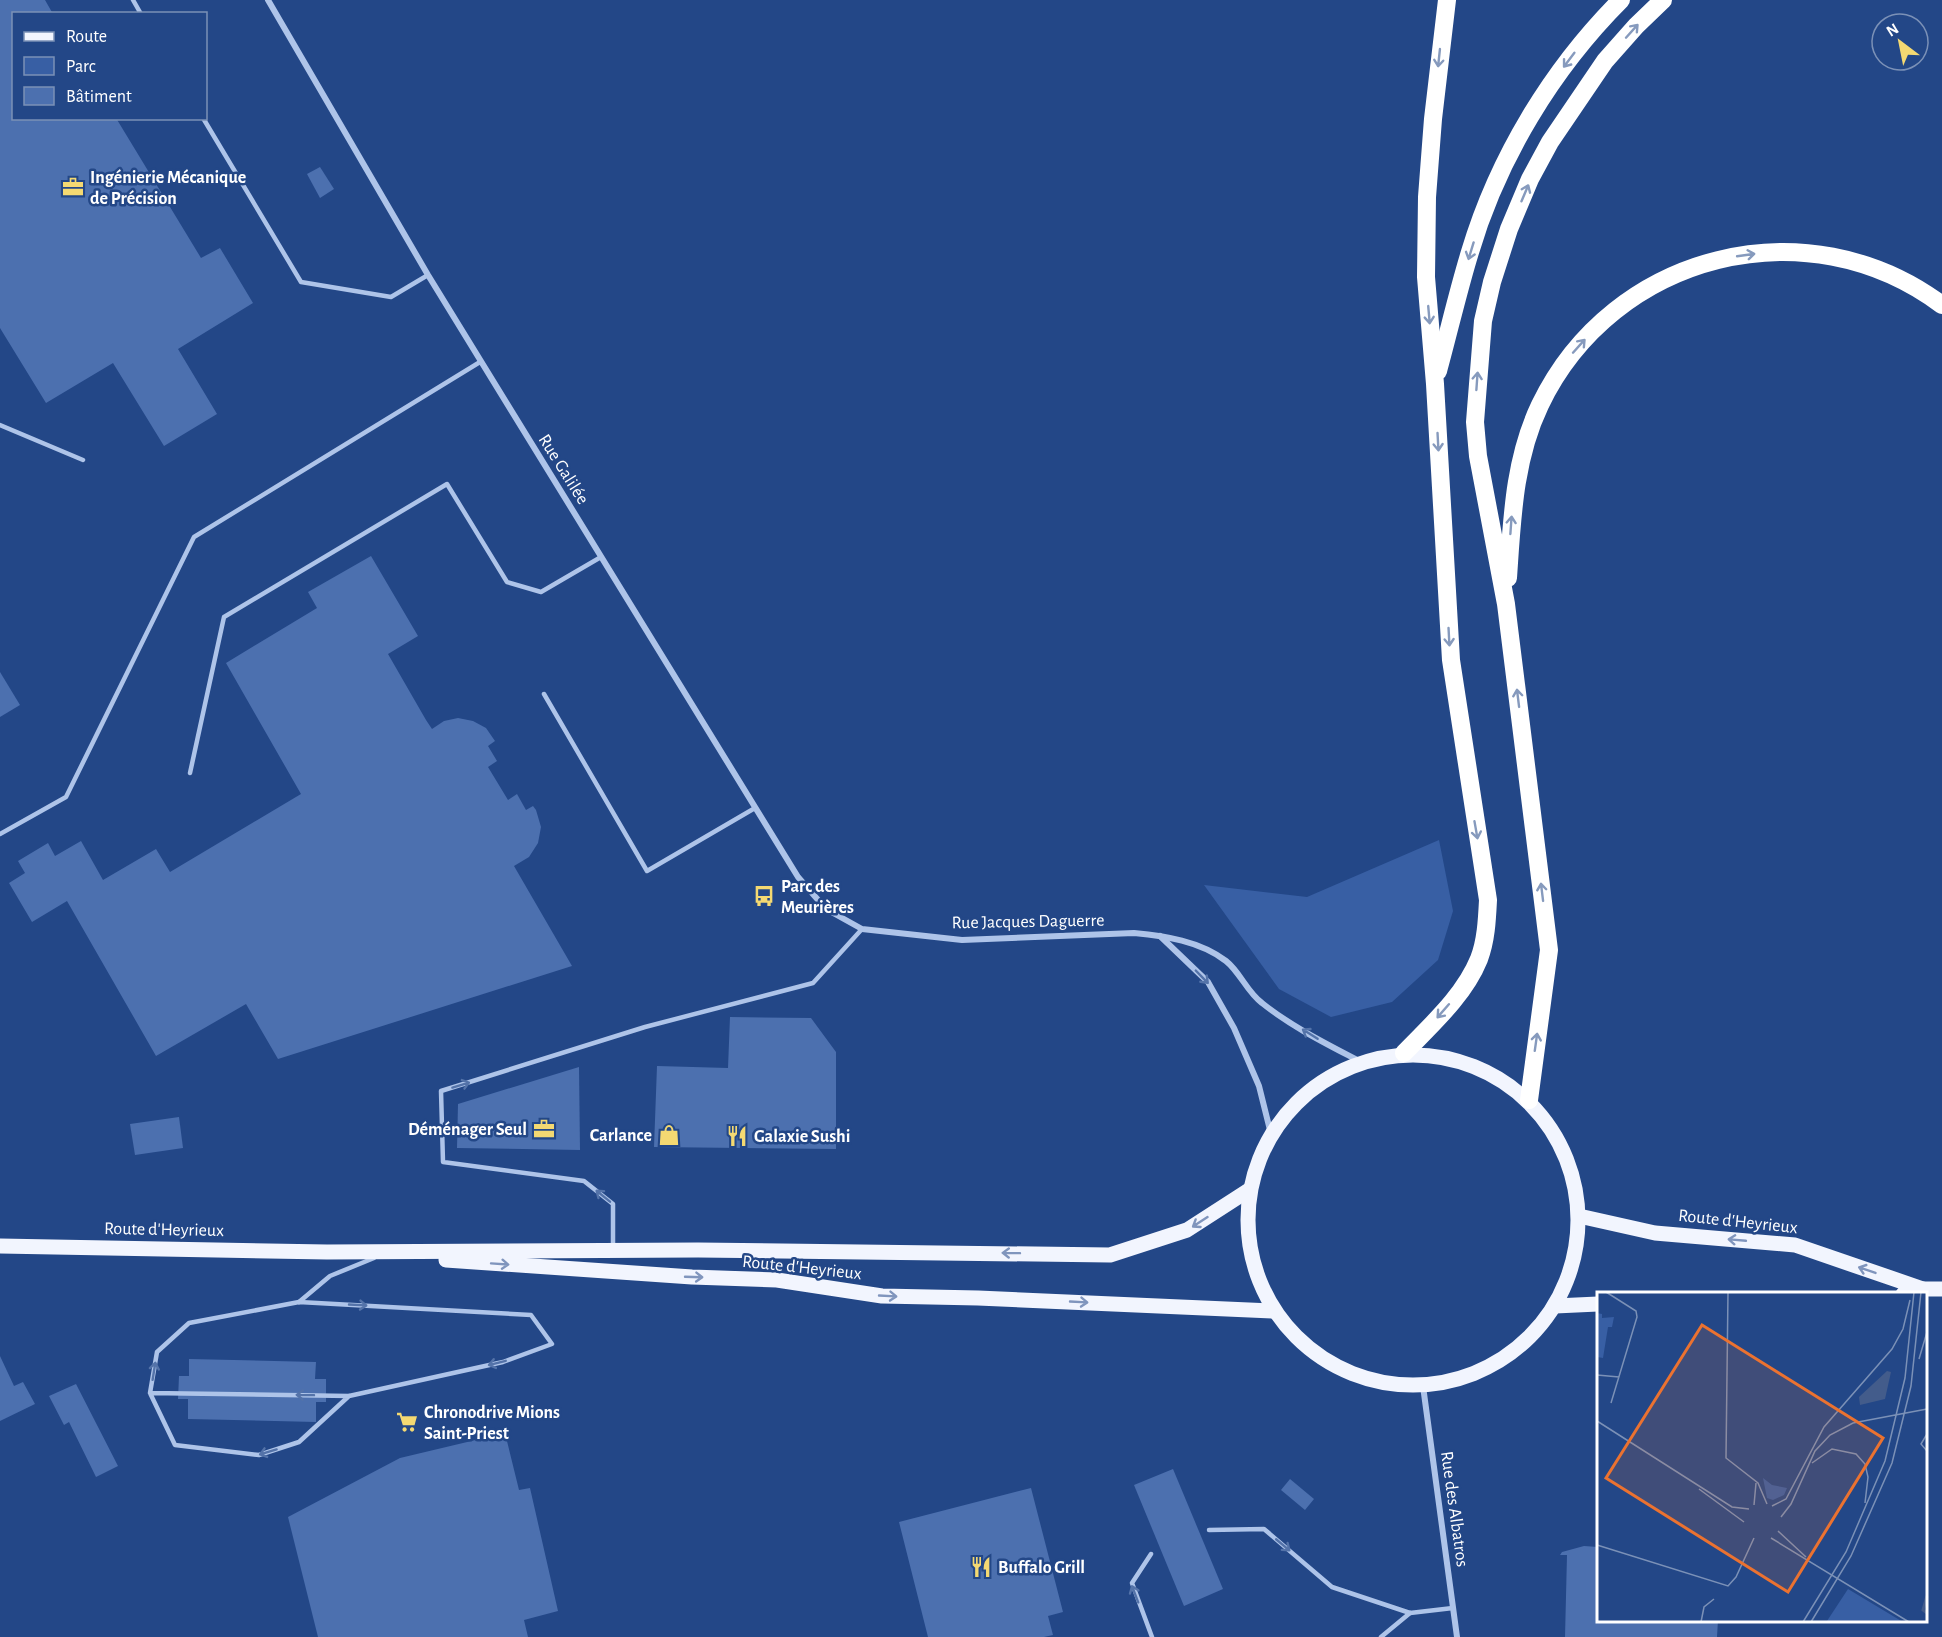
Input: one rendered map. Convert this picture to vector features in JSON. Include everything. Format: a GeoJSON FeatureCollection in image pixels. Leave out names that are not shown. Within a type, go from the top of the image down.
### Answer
{"type":"FeatureCollection","features":[{"type":"Feature","properties":{"kind":"highway"},"geometry":{"type":"LineString","coordinates":[[1404,1053],[1442,1013],[1468,980],[1479,958],[1486,932],[1488,900],[1450,660],[1435,384],[1426,277],[1427,197],[1433,119],[1447,0]]}},
{"type":"Feature","properties":{"kind":"highway"},"geometry":{"type":"LineString","coordinates":[[1435,384],[1470,250],[1504,167],[1533,113],[1558,76],[1589,33],[1621,0]]}},
{"type":"Feature","properties":{"kind":"highway"},"geometry":{"type":"LineString","coordinates":[[1529,1100],[1549,950],[1506,604],[1478,456],[1475,422],[1483,321],[1492,282],[1509,229],[1530,179],[1550,142],[1605,61],[1663,0]]}},
{"type":"Feature","properties":{"kind":"highway"},"geometry":{"type":"LineString","coordinates":[[1506,604],[1513,501],[1519,464],[1539,406],[1571,354],[1594,329],[1634,296],[1657,283],[1714,260],[1771,251],[1827,256],[1877,268],[1919,288],[1942,305]]}},
{"type":"Feature","properties":{"kind":"main road"},"geometry":{"type":"LineString","coordinates":[[1404,1053],[1457,1060],[1496,1076],[1529,1100],[1556,1134],[1573,1173],[1579,1216],[1574,1263],[1555,1306],[1520,1347],[1475,1374],[1422,1386],[1379,1383],[1337,1368],[1301,1344],[1273,1311],[1255,1273],[1247,1232],[1249,1190],[1257,1161],[1271,1134],[1295,1103],[1326,1078],[1361,1062],[1404,1053]]}},
{"type":"Feature","properties":{"kind":"main road","name":"Route d'Heyrieux"},"geometry":{"type":"LineString","coordinates":[[0,1246],[327,1252],[613,1250],[1110,1255],[1187,1230],[1249,1190]]}},
{"type":"Feature","properties":{"kind":"main road","name":"Route d'Heyrieux"},"geometry":{"type":"LineString","coordinates":[[1579,1216],[1655,1233],[1795,1245],[1923,1289]]}},
{"type":"Feature","properties":{"kind":"main road","name":"Route d'Heyrieux"},"geometry":{"type":"LineString","coordinates":[[327,1252],[692,1277],[777,1280],[882,1296],[1273,1311]]}},
{"type":"Feature","properties":{"kind":"main road","name":"Route d'Heyrieux"},"geometry":{"type":"LineString","coordinates":[[1908,1292],[1942,1289]]}},
{"type":"Feature","properties":{"kind":"main road"},"geometry":{"type":"LineString","coordinates":[[1555,1306],[1597,1304]]}},
{"type":"Feature","properties":{"kind":"street","name":"Rue Galilée"},"geometry":{"type":"LineString","coordinates":[[268,0],[480,362],[798,877],[826,909],[862,929]]}},
{"type":"Feature","properties":{"kind":"street","name":"Rue Jacques Daguerre"},"geometry":{"type":"LineString","coordinates":[[862,929],[962,940],[1134,933],[1195,944],[1226,961],[1260,1002],[1313,1037],[1361,1062]]}},
{"type":"Feature","properties":{"kind":"street"},"geometry":{"type":"LineString","coordinates":[[1160,936],[1208,982],[1234,1028],[1259,1086],[1271,1134]]}},
{"type":"Feature","properties":{"kind":"street","name":"Rue des Albatros"},"geometry":{"type":"LineString","coordinates":[[1422,1386],[1457,1637]]}},
{"type":"Feature","properties":{"kind":"lane"},"geometry":{"type":"LineString","coordinates":[[205,120],[301,282],[391,297],[428,275]]}},
{"type":"Feature","properties":{"kind":"lane"},"geometry":{"type":"LineString","coordinates":[[0,834],[66,797],[194,537],[480,362]]}},
{"type":"Feature","properties":{"kind":"lane"},"geometry":{"type":"LineString","coordinates":[[0,425],[83,460]]}},
{"type":"Feature","properties":{"kind":"lane"},"geometry":{"type":"LineString","coordinates":[[190,773],[224,617],[447,484],[507,582],[542,592],[601,557]]}},
{"type":"Feature","properties":{"kind":"lane"},"geometry":{"type":"LineString","coordinates":[[544,694],[647,871],[755,808]]}},
{"type":"Feature","properties":{"kind":"lane"},"geometry":{"type":"LineString","coordinates":[[613,1250],[613,1204],[584,1181],[443,1162],[441,1091],[645,1027],[813,983],[862,929]]}},
{"type":"Feature","properties":{"kind":"lane"},"geometry":{"type":"LineString","coordinates":[[299,1302],[330,1276],[378,1256]]}},
{"type":"Feature","properties":{"kind":"lane"},"geometry":{"type":"LineString","coordinates":[[150,1393],[349,1396],[503,1362],[552,1344],[531,1315],[299,1302],[189,1323],[157,1352],[150,1393],[175,1445],[259,1455],[299,1442],[349,1396]]}},
{"type":"Feature","properties":{"kind":"lane"},"geometry":{"type":"LineString","coordinates":[[1209,1530],[1264,1529],[1332,1587],[1410,1612],[1453,1608]]}},
{"type":"Feature","properties":{"kind":"lane"},"geometry":{"type":"LineString","coordinates":[[1151,1554],[1131,1583],[1152,1637]]}},
{"type":"Feature","properties":{"kind":"lane"},"geometry":{"type":"LineString","coordinates":[[1381,1637],[1410,1612]]}},
{"type":"Feature","properties":{"kind":"green space"},"geometry":{"type":"Polygon","coordinates":[[[1439,840],[1453,911],[1438,960],[1392,1002],[1331,1017],[1279,989],[1204,885],[1307,897],[1439,840]]]}},
{"type":"Feature","properties":{"kind":"building"},"geometry":{"type":"Polygon","coordinates":[[[0,0],[45,0],[52,12],[12,12],[12,120],[117,120],[201,258],[220,248],[253,303],[178,349],[217,414],[164,446],[113,363],[46,403],[0,328],[0,0]]]}},
{"type":"Feature","properties":{"kind":"building"},"geometry":{"type":"Polygon","coordinates":[[[320,167],[334,189],[320,198],[307,174],[320,167]]]}},
{"type":"Feature","properties":{"kind":"building"},"geometry":{"type":"Polygon","coordinates":[[[371,556],[418,636],[388,654],[426,720],[432,729],[444,721],[458,718],[473,721],[486,728],[495,741],[488,746],[497,761],[488,767],[508,800],[517,794],[526,810],[533,806],[536,810],[541,827],[538,843],[529,857],[514,866],[572,966],[278,1059],[246,1004],[156,1056],[67,901],[32,922],[9,883],[25,873],[18,861],[48,843],[55,856],[81,841],[103,880],[156,849],[170,872],[301,794],[226,663],[317,608],[308,592],[371,556]]]}},
{"type":"Feature","properties":{"kind":"building"},"geometry":{"type":"Polygon","coordinates":[[[0,672],[20,705],[0,717],[0,672]]]}},
{"type":"Feature","properties":{"kind":"building"},"geometry":{"type":"Polygon","coordinates":[[[730,1017],[811,1018],[836,1052],[836,1149],[654,1147],[657,1066],[728,1068],[730,1017]]]}},
{"type":"Feature","properties":{"kind":"building"},"geometry":{"type":"Polygon","coordinates":[[[579,1067],[580,1150],[457,1148],[458,1104],[579,1067]]]}},
{"type":"Feature","properties":{"kind":"building"},"geometry":{"type":"Polygon","coordinates":[[[179,1117],[183,1148],[135,1155],[130,1124],[179,1117]]]}},
{"type":"Feature","properties":{"kind":"building"},"geometry":{"type":"Polygon","coordinates":[[[0,1356],[14,1386],[23,1382],[35,1404],[0,1421],[0,1356]]]}},
{"type":"Feature","properties":{"kind":"building"},"geometry":{"type":"Polygon","coordinates":[[[189,1359],[316,1362],[315,1379],[326,1379],[326,1402],[316,1402],[316,1422],[188,1419],[188,1399],[178,1399],[179,1376],[189,1376],[189,1359]]]}},
{"type":"Feature","properties":{"kind":"building"},"geometry":{"type":"Polygon","coordinates":[[[76,1384],[118,1466],[96,1477],[69,1422],[64,1425],[49,1396],[76,1384]]]}},
{"type":"Feature","properties":{"kind":"building"},"geometry":{"type":"Polygon","coordinates":[[[505,1433],[519,1490],[530,1488],[558,1611],[524,1620],[528,1637],[318,1637],[288,1517],[400,1458],[505,1433]]]}},
{"type":"Feature","properties":{"kind":"building"},"geometry":{"type":"Polygon","coordinates":[[[1173,1469],[1223,1589],[1184,1606],[1134,1485],[1173,1469]]]}},
{"type":"Feature","properties":{"kind":"building"},"geometry":{"type":"Polygon","coordinates":[[[1290,1479],[1314,1499],[1305,1510],[1281,1490],[1290,1479]]]}},
{"type":"Feature","properties":{"kind":"building","name":"Buffalo Grill"},"geometry":{"type":"Polygon","coordinates":[[[1031,1488],[1063,1612],[1048,1616],[1053,1635],[1044,1637],[928,1637],[899,1522],[1031,1488]]]}},
{"type":"Feature","properties":{"kind":"building"},"geometry":{"type":"Polygon","coordinates":[[[1584,1546],[1597,1547],[1597,1622],[1718,1622],[1717,1637],[1565,1637],[1567,1555],[1560,1555],[1562,1552],[1584,1546]]]}},
{"type":"Feature","properties":{"kind":"place","name":"Ingénierie Mécanique de Précision"},"geometry":{"type":"Point","coordinates":[73,187]}},
{"type":"Feature","properties":{"kind":"place","name":"Parc des Meurières"},"geometry":{"type":"Point","coordinates":[764,896]}},
{"type":"Feature","properties":{"kind":"place","name":"Déménager Seul"},"geometry":{"type":"Point","coordinates":[544,1129]}},
{"type":"Feature","properties":{"kind":"place","name":"Carlance"},"geometry":{"type":"Point","coordinates":[669,1135]}},
{"type":"Feature","properties":{"kind":"place","name":"Galaxie Sushi"},"geometry":{"type":"Point","coordinates":[737,1136]}},
{"type":"Feature","properties":{"kind":"place","name":"Chronodrive Mions Saint-Priest"},"geometry":{"type":"Point","coordinates":[407,1422]}},
{"type":"Feature","properties":{"kind":"place","name":"Buffalo Grill"},"geometry":{"type":"Point","coordinates":[981,1567]}}]}
